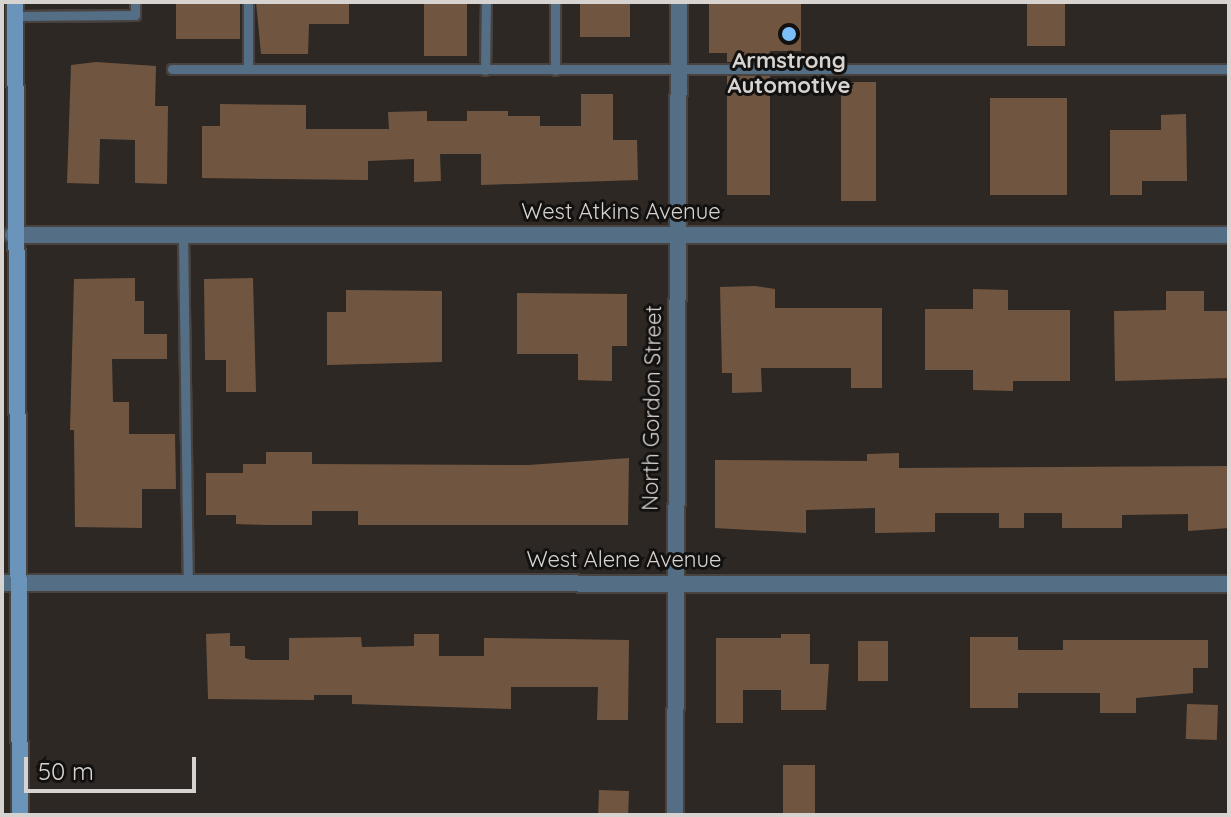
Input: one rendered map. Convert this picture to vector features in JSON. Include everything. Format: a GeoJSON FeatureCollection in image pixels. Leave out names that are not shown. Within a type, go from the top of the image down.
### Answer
{"type":"FeatureCollection","features":[{"type":"Feature","properties":{"kind":"street","name":"North Gordon Street"},"geometry":{"type":"LineString","coordinates":[[675,815],[679,2]]}},
{"type":"Feature","properties":{"kind":"street"},"geometry":{"type":"LineString","coordinates":[[15,9],[13,235],[20,583],[20,815]]}},
{"type":"Feature","properties":{"kind":"street","name":"West Atkins Avenue"},"geometry":{"type":"LineString","coordinates":[[13,235],[1229,235]]}},
{"type":"Feature","properties":{"kind":"street","name":"West Alene Avenue"},"geometry":{"type":"LineString","coordinates":[[2,583],[674,581],[1229,584]]}},
{"type":"Feature","properties":{"kind":"lane"},"geometry":{"type":"LineString","coordinates":[[15,9],[135,15],[135,2]]}},
{"type":"Feature","properties":{"kind":"lane"},"geometry":{"type":"LineString","coordinates":[[248,2],[248,69]]}},
{"type":"Feature","properties":{"kind":"lane"},"geometry":{"type":"LineString","coordinates":[[485,70],[486,2]]}},
{"type":"Feature","properties":{"kind":"lane"},"geometry":{"type":"LineString","coordinates":[[555,2],[555,70]]}},
{"type":"Feature","properties":{"kind":"lane"},"geometry":{"type":"LineString","coordinates":[[172,69],[1229,69]]}},
{"type":"Feature","properties":{"kind":"lane"},"geometry":{"type":"LineString","coordinates":[[183,235],[188,582]]}},
{"type":"Feature","properties":{"kind":"building"},"geometry":{"type":"Polygon","coordinates":[[[176,2],[240,2],[240,39],[176,39],[176,2]]]}},
{"type":"Feature","properties":{"kind":"building"},"geometry":{"type":"Polygon","coordinates":[[[256,2],[349,2],[349,24],[309,24],[308,54],[261,54],[256,2]]]}},
{"type":"Feature","properties":{"kind":"building"},"geometry":{"type":"Polygon","coordinates":[[[424,2],[467,2],[467,56],[424,56],[424,2]]]}},
{"type":"Feature","properties":{"kind":"building"},"geometry":{"type":"Polygon","coordinates":[[[580,2],[630,2],[630,37],[580,37],[580,2]]]}},
{"type":"Feature","properties":{"kind":"building"},"geometry":{"type":"Polygon","coordinates":[[[709,2],[801,2],[801,51],[770,51],[770,62],[727,62],[727,53],[709,53],[709,2]]]}},
{"type":"Feature","properties":{"kind":"building"},"geometry":{"type":"Polygon","coordinates":[[[1027,2],[1065,2],[1065,46],[1027,46],[1027,2]]]}},
{"type":"Feature","properties":{"kind":"building"},"geometry":{"type":"Polygon","coordinates":[[[96,62],[156,66],[155,106],[168,106],[167,184],[135,183],[135,140],[100,139],[99,184],[67,183],[71,65],[96,62]]]}},
{"type":"Feature","properties":{"kind":"building"},"geometry":{"type":"Polygon","coordinates":[[[727,76],[770,76],[770,195],[727,195],[727,76]]]}},
{"type":"Feature","properties":{"kind":"building"},"geometry":{"type":"Polygon","coordinates":[[[841,82],[876,82],[876,201],[841,201],[841,82]]]}},
{"type":"Feature","properties":{"kind":"building"},"geometry":{"type":"Polygon","coordinates":[[[581,94],[613,94],[613,140],[637,140],[638,180],[481,185],[481,154],[440,154],[441,181],[414,182],[414,159],[368,161],[368,180],[202,178],[202,126],[220,126],[220,104],[306,105],[306,129],[389,129],[388,112],[427,111],[427,121],[467,121],[467,111],[508,111],[508,116],[540,116],[540,126],[581,126],[581,94]]]}},
{"type":"Feature","properties":{"kind":"building"},"geometry":{"type":"Polygon","coordinates":[[[990,98],[1067,98],[1067,195],[990,195],[990,98]]]}},
{"type":"Feature","properties":{"kind":"building"},"geometry":{"type":"Polygon","coordinates":[[[1186,114],[1187,181],[1142,181],[1142,195],[1110,195],[1110,130],[1161,130],[1161,115],[1186,114]]]}},
{"type":"Feature","properties":{"kind":"building"},"geometry":{"type":"Polygon","coordinates":[[[135,278],[135,301],[144,301],[144,334],[167,334],[167,359],[112,359],[113,402],[129,402],[129,434],[175,434],[176,489],[142,489],[142,528],[75,527],[74,430],[70,430],[74,279],[135,278]]]}},
{"type":"Feature","properties":{"kind":"building"},"geometry":{"type":"Polygon","coordinates":[[[253,278],[256,392],[226,392],[226,360],[205,360],[204,279],[253,278]]]}},
{"type":"Feature","properties":{"kind":"building"},"geometry":{"type":"Polygon","coordinates":[[[720,287],[775,289],[775,308],[882,308],[882,388],[851,388],[851,368],[761,368],[762,392],[732,393],[732,373],[722,373],[720,287]]]}},
{"type":"Feature","properties":{"kind":"building"},"geometry":{"type":"Polygon","coordinates":[[[973,289],[1008,290],[1008,310],[1070,310],[1070,381],[1013,381],[1013,391],[973,390],[973,370],[925,370],[925,309],[973,309],[973,289]]]}},
{"type":"Feature","properties":{"kind":"building"},"geometry":{"type":"Polygon","coordinates":[[[346,290],[442,291],[442,362],[327,365],[327,312],[346,312],[346,290]]]}},
{"type":"Feature","properties":{"kind":"building"},"geometry":{"type":"Polygon","coordinates":[[[1166,291],[1204,291],[1204,311],[1229,311],[1229,378],[1115,381],[1114,311],[1166,310],[1166,291]]]}},
{"type":"Feature","properties":{"kind":"building"},"geometry":{"type":"Polygon","coordinates":[[[517,293],[627,294],[627,346],[612,346],[612,381],[578,380],[578,354],[517,354],[517,293]]]}},
{"type":"Feature","properties":{"kind":"building"},"geometry":{"type":"Polygon","coordinates":[[[266,452],[312,452],[312,464],[528,465],[629,458],[628,525],[358,525],[358,511],[312,511],[312,525],[266,525],[236,524],[236,515],[206,515],[206,473],[243,473],[243,464],[266,464],[266,452]]]}},
{"type":"Feature","properties":{"kind":"building"},"geometry":{"type":"Polygon","coordinates":[[[899,453],[899,468],[1229,466],[1229,528],[1188,531],[1188,514],[1122,515],[1122,528],[1062,528],[1062,513],[1024,513],[1024,528],[999,528],[999,513],[935,513],[935,532],[875,533],[875,508],[806,510],[806,533],[715,528],[715,460],[867,461],[867,454],[899,453]]]}},
{"type":"Feature","properties":{"kind":"building"},"geometry":{"type":"Polygon","coordinates":[[[230,633],[230,646],[245,646],[245,658],[251,660],[289,660],[289,638],[361,637],[362,647],[414,646],[414,634],[439,634],[439,656],[484,656],[484,638],[629,640],[628,720],[597,720],[598,687],[511,687],[511,709],[352,704],[352,695],[314,695],[314,700],[208,699],[206,634],[230,633]]]}},
{"type":"Feature","properties":{"kind":"building"},"geometry":{"type":"Polygon","coordinates":[[[781,634],[810,634],[810,664],[829,664],[826,710],[781,710],[781,690],[743,690],[743,723],[716,723],[716,638],[781,638],[781,634]]]}},
{"type":"Feature","properties":{"kind":"building"},"geometry":{"type":"Polygon","coordinates":[[[970,637],[1018,637],[1018,650],[1063,650],[1063,640],[1208,640],[1208,668],[1193,668],[1193,693],[1136,698],[1136,713],[1100,713],[1100,693],[1018,693],[1018,708],[970,708],[970,637]]]}},
{"type":"Feature","properties":{"kind":"building"},"geometry":{"type":"Polygon","coordinates":[[[858,641],[888,641],[888,681],[858,681],[858,641]]]}},
{"type":"Feature","properties":{"kind":"building"},"geometry":{"type":"Polygon","coordinates":[[[1187,704],[1218,705],[1217,740],[1186,739],[1187,704]]]}},
{"type":"Feature","properties":{"kind":"building"},"geometry":{"type":"Polygon","coordinates":[[[783,765],[815,765],[815,815],[783,815],[783,765]]]}},
{"type":"Feature","properties":{"kind":"building"},"geometry":{"type":"Polygon","coordinates":[[[599,790],[629,791],[628,815],[598,815],[599,790]]]}},
{"type":"Feature","properties":{"kind":"place","name":"Armstrong Automotive"},"geometry":{"type":"Point","coordinates":[789,34]}}]}
